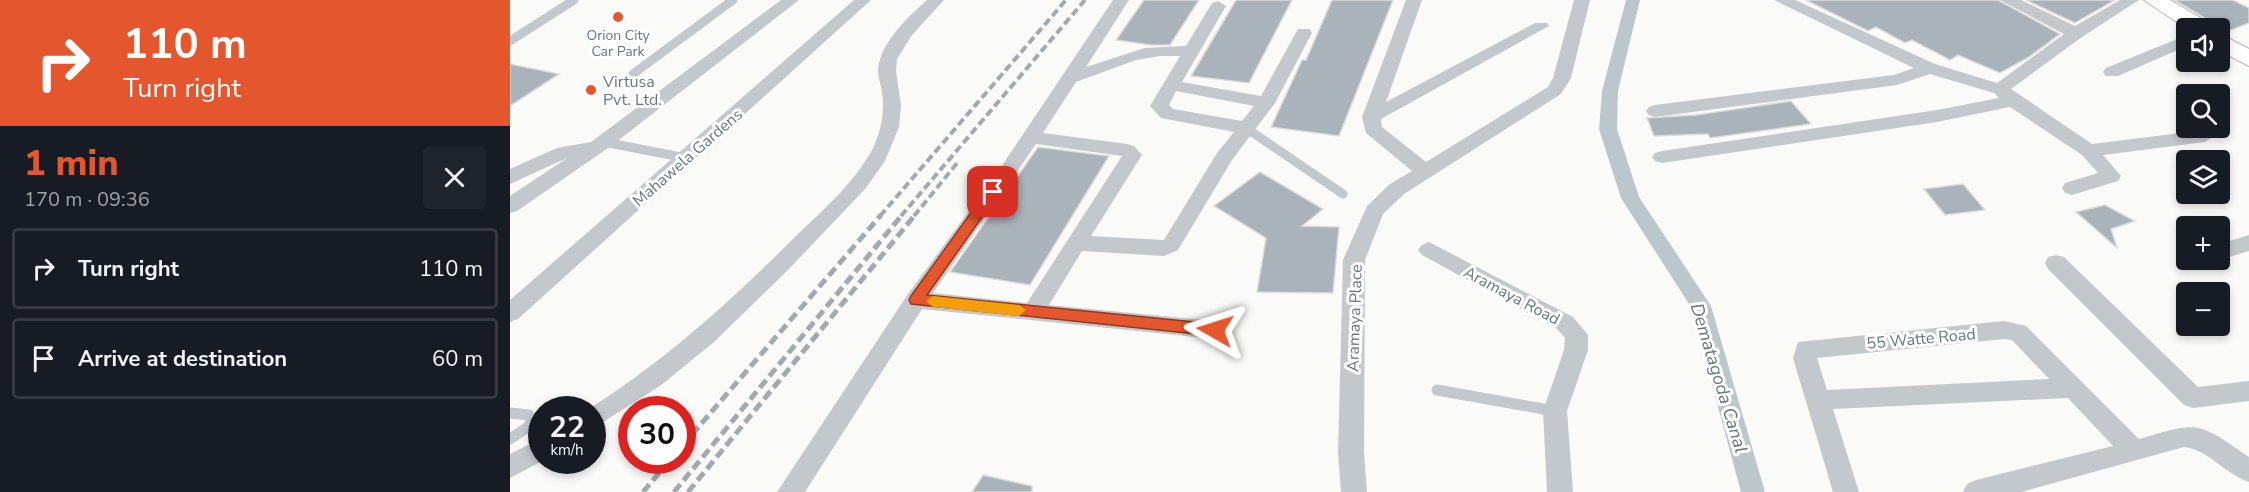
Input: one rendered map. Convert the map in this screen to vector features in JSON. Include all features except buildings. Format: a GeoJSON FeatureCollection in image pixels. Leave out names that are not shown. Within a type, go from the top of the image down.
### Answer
{"type":"FeatureCollection","features":[{"type":"Feature","properties":{"kind":"street"},"geometry":{"type":"LineString","coordinates":[[510,206],[604,142],[791,0]]}},
{"type":"Feature","properties":{"kind":"street"},"geometry":{"type":"LineString","coordinates":[[606,411],[641,390],[692,349],[768,278],[850,195],[882,149],[892,124],[891,91],[886,70],[890,54],[922,12],[936,0]]}},
{"type":"Feature","properties":{"kind":"street"},"geometry":{"type":"LineString","coordinates":[[790,492],[916,300],[1031,137],[1121,0]]}},
{"type":"Feature","properties":{"kind":"street"},"geometry":{"type":"LineString","coordinates":[[1414,0],[1406,30],[1371,117],[1373,129],[1424,171]]}},
{"type":"Feature","properties":{"kind":"street","name":"Aramaya Place"},"geometry":{"type":"LineString","coordinates":[[1354,492],[1351,453],[1354,260],[1374,211],[1397,189],[1538,103],[1555,90],[1562,78],[1582,0]]}},
{"type":"Feature","properties":{"kind":"street"},"geometry":{"type":"LineString","coordinates":[[1782,0],[1929,68],[2006,95],[2089,151],[2111,176],[2072,188]]}},
{"type":"Feature","properties":{"kind":"street"},"geometry":{"type":"LineString","coordinates":[[2008,0],[2076,33]]}},
{"type":"Feature","properties":{"kind":"street"},"geometry":{"type":"LineString","coordinates":[[1662,156],[1995,106],[2076,33],[2131,0]]}},
{"type":"Feature","properties":{"kind":"street"},"geometry":{"type":"LineString","coordinates":[[2155,0],[2185,18]]}},
{"type":"Feature","properties":{"kind":"street","name":"Mahawela Gardens"},"geometry":{"type":"LineString","coordinates":[[510,313],[686,158],[856,1]]}},
{"type":"Feature","properties":{"kind":"street"},"geometry":{"type":"LineString","coordinates":[[1218,6],[1159,106],[1167,114],[1246,128]]}},
{"type":"Feature","properties":{"kind":"street"},"geometry":{"type":"LineString","coordinates":[[1371,117],[1541,26]]}},
{"type":"Feature","properties":{"kind":"street"},"geometry":{"type":"LineString","coordinates":[[1076,243],[1164,248],[1171,245],[1224,157],[1266,103],[1304,33]]}},
{"type":"Feature","properties":{"kind":"street"},"geometry":{"type":"LineString","coordinates":[[2112,72],[2176,45]]}},
{"type":"Feature","properties":{"kind":"street"},"geometry":{"type":"LineString","coordinates":[[2230,47],[2249,59]]}},
{"type":"Feature","properties":{"kind":"street"},"geometry":{"type":"LineString","coordinates":[[1071,78],[1136,55],[1167,49],[1191,52]]}},
{"type":"Feature","properties":{"kind":"street"},"geometry":{"type":"LineString","coordinates":[[1655,111],[1897,80],[1929,68]]}},
{"type":"Feature","properties":{"kind":"street"},"geometry":{"type":"LineString","coordinates":[[1171,86],[1266,103]]}},
{"type":"Feature","properties":{"kind":"street"},"geometry":{"type":"LineString","coordinates":[[1031,137],[1126,150],[1131,155],[1033,312]]}},
{"type":"Feature","properties":{"kind":"street"},"geometry":{"type":"LineString","coordinates":[[2089,151],[2190,138]]}},
{"type":"Feature","properties":{"kind":"street"},"geometry":{"type":"LineString","coordinates":[[510,177],[564,152],[604,142]]}},
{"type":"Feature","properties":{"kind":"street"},"geometry":{"type":"LineString","coordinates":[[2230,249],[2249,243]]}},
{"type":"Feature","properties":{"kind":"street","name":"Aramaya Road"},"geometry":{"type":"LineString","coordinates":[[1430,250],[1565,323],[1577,334],[1576,350],[1555,411],[1560,492]]}},
{"type":"Feature","properties":{"kind":"street"},"geometry":{"type":"LineString","coordinates":[[2056,263],[2193,398],[2247,393]]}},
{"type":"Feature","properties":{"kind":"street"},"geometry":{"type":"LineString","coordinates":[[916,300],[1215,330]]}},
{"type":"Feature","properties":{"kind":"street","name":"55 Watte Road"},"geometry":{"type":"LineString","coordinates":[[1846,492],[1805,358],[1806,348],[2004,330],[2018,332],[2135,452]]}},
{"type":"Feature","properties":{"kind":"street"},"geometry":{"type":"LineString","coordinates":[[1818,400],[2074,388]]}},
{"type":"Feature","properties":{"kind":"street"},"geometry":{"type":"LineString","coordinates":[[1976,492],[2135,452],[2184,436],[2202,438],[2249,471]]}},
{"type":"Feature","properties":{"kind":"street"},"geometry":{"type":"LineString","coordinates":[[510,467],[528,457]]}},
{"type":"Feature","properties":{"kind":"lane"},"geometry":{"type":"LineString","coordinates":[[510,41],[574,0]]}},
{"type":"Feature","properties":{"kind":"lane"},"geometry":{"type":"LineString","coordinates":[[633,74],[733,0]]}},
{"type":"Feature","properties":{"kind":"lane"},"geometry":{"type":"LineString","coordinates":[[1246,128],[1343,194]]}},
{"type":"Feature","properties":{"kind":"lane"},"geometry":{"type":"LineString","coordinates":[[604,142],[686,158]]}},
{"type":"Feature","properties":{"kind":"lane"},"geometry":{"type":"LineString","coordinates":[[1437,390],[1555,411]]}},
{"type":"Feature","properties":{"kind":"lane"},"geometry":{"type":"LineString","coordinates":[[510,413],[518,412],[529,415],[532,420],[528,427],[510,439]]}},
{"type":"Feature","properties":{"kind":"waterway","name":"Dematagoda Canal"},"geometry":{"type":"LineString","coordinates":[[1633,0],[1610,91],[1608,129],[1630,198],[1701,306],[1753,492]]}},
{"type":"Feature","properties":{"kind":"railway"},"geometry":{"type":"LineString","coordinates":[[880,216],[1066,0]]}},
{"type":"Feature","properties":{"kind":"railway"},"geometry":{"type":"LineString","coordinates":[[901,216],[1085,0]]}},
{"type":"Feature","properties":{"kind":"railway"},"geometry":{"type":"LineString","coordinates":[[914,216],[958,162]]}},
{"type":"Feature","properties":{"kind":"railway"},"geometry":{"type":"LineString","coordinates":[[696,430],[881,215]]}},
{"type":"Feature","properties":{"kind":"railway"},"geometry":{"type":"LineString","coordinates":[[674,492],[902,215]]}},
{"type":"Feature","properties":{"kind":"railway"},"geometry":{"type":"LineString","coordinates":[[688,492],[915,215]]}},
{"type":"Feature","properties":{"kind":"railway"},"geometry":{"type":"LineString","coordinates":[[643,492],[658,474]]}},
{"type":"Feature","properties":{"kind":"slow traffic"},"geometry":{"type":"LineString","coordinates":[[933,301],[1019,310]]}},
{"type":"Feature","properties":{"kind":"place","name":"Orion City Car Park"},"geometry":{"type":"Point","coordinates":[618,17]}},
{"type":"Feature","properties":{"kind":"place","name":"Virtusa Pvt. Ltd."},"geometry":{"type":"Point","coordinates":[591,90]}},
{"type":"Feature","properties":{"kind":"route"},"geometry":{"type":"LineString","coordinates":[[993,192],[916,300],[1215,330]]}}]}
